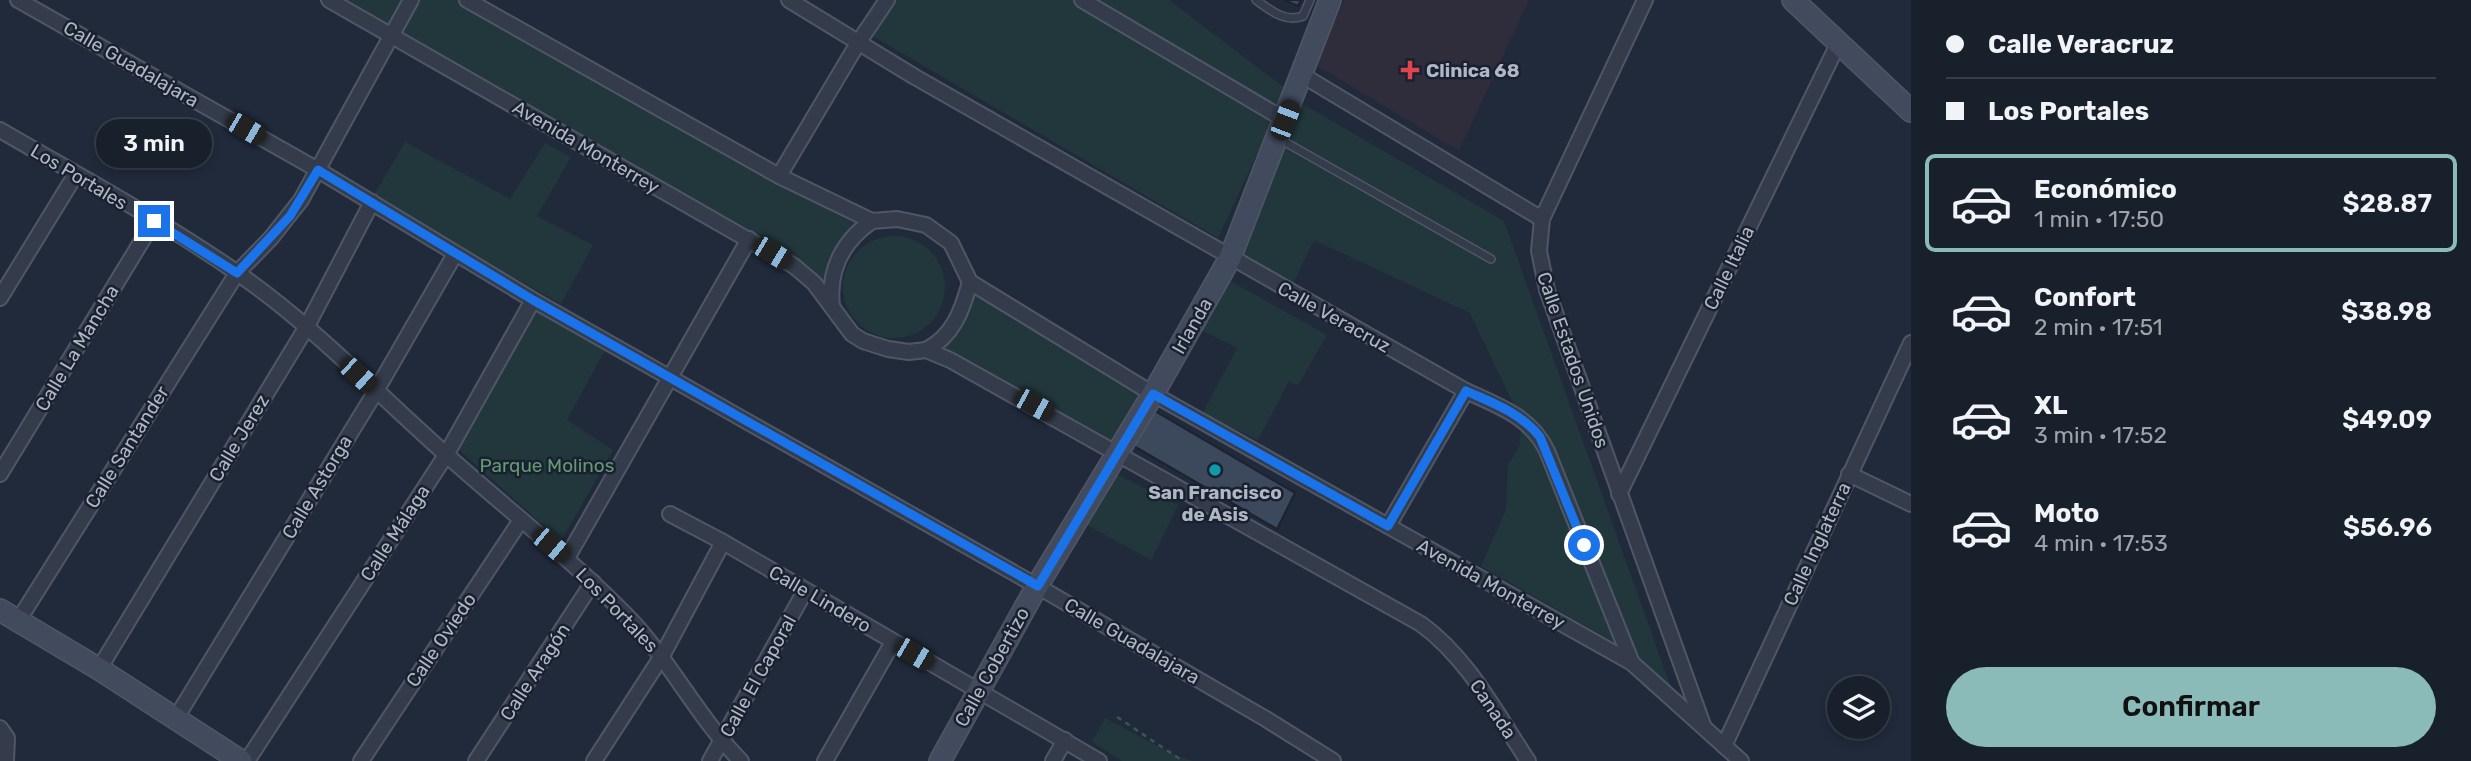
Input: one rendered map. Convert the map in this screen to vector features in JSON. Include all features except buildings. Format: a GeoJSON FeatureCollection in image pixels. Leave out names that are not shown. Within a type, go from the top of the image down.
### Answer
{"type":"FeatureCollection","features":[{"type":"Feature","properties":{"kind":"street","name":"Calle Guadalajara"},"geometry":{"type":"LineString","coordinates":[[18,0],[318,170],[533,300],[1038,586],[1333,761]]}},
{"type":"Feature","properties":{"kind":"street","name":"Avenida Monterrey"},"geometry":{"type":"LineString","coordinates":[[329,0],[794,266],[814,283],[852,334],[872,345],[909,352],[926,350],[970,370],[1421,624],[1439,637],[1457,657]]}},
{"type":"Feature","properties":{"kind":"street","name":"Calle Santander"},"geometry":{"type":"LineString","coordinates":[[9,616],[237,273],[290,216],[411,0]]}},
{"type":"Feature","properties":{"kind":"street"},"geometry":{"type":"LineString","coordinates":[[467,0],[779,176],[872,221],[911,221],[926,225],[938,233],[951,243],[970,282],[964,304],[949,332],[939,343],[926,350]]}},
{"type":"Feature","properties":{"kind":"street","name":"Calle Veracruz"},"geometry":{"type":"LineString","coordinates":[[789,0],[915,77],[1230,258],[1466,391],[1513,412],[1540,437],[1632,663]]}},
{"type":"Feature","properties":{"kind":"street"},"geometry":{"type":"LineString","coordinates":[[779,176],[858,43],[887,0]]}},
{"type":"Feature","properties":{"kind":"street","name":"Irlanda"},"geometry":{"type":"LineString","coordinates":[[1153,394],[1230,258],[1330,0]]}},
{"type":"Feature","properties":{"kind":"street","name":"Calle Estados Unidos"},"geometry":{"type":"LineString","coordinates":[[1645,0],[1542,219],[1539,251],[1547,290],[1703,727]]}},
{"type":"Feature","properties":{"kind":"street"},"geometry":{"type":"LineString","coordinates":[[1793,0],[1911,111]]}},
{"type":"Feature","properties":{"kind":"street"},"geometry":{"type":"LineString","coordinates":[[1089,2],[1281,129]]}},
{"type":"Feature","properties":{"kind":"street","name":"Calle Italia"},"geometry":{"type":"LineString","coordinates":[[1619,494],[1839,42]]}},
{"type":"Feature","properties":{"kind":"street"},"geometry":{"type":"LineString","coordinates":[[1302,75],[1542,219]]}},
{"type":"Feature","properties":{"kind":"street","name":"Los Portales"},"geometry":{"type":"LineString","coordinates":[[0,130],[237,273],[306,328],[593,582],[662,656],[722,742],[741,761]]}},
{"type":"Feature","properties":{"kind":"street"},"geometry":{"type":"LineString","coordinates":[[0,298],[76,174]]}},
{"type":"Feature","properties":{"kind":"street","name":"Calle Jerez"},"geometry":{"type":"LineString","coordinates":[[99,669],[306,328],[372,202]]}},
{"type":"Feature","properties":{"kind":"street","name":"Calle La Mancha"},"geometry":{"type":"LineString","coordinates":[[0,474],[154,221]]}},
{"type":"Feature","properties":{"kind":"street"},"geometry":{"type":"LineString","coordinates":[[832,307],[834,269],[851,237],[872,221]]}},
{"type":"Feature","properties":{"kind":"street"},"geometry":{"type":"LineString","coordinates":[[567,558],[749,239]]}},
{"type":"Feature","properties":{"kind":"street","name":"Calle Astorga"},"geometry":{"type":"LineString","coordinates":[[176,718],[376,391],[455,254]]}},
{"type":"Feature","properties":{"kind":"street","name":"Avenida Monterrey"},"geometry":{"type":"LineString","coordinates":[[970,282],[1153,394],[1632,663],[1741,761]]}},
{"type":"Feature","properties":{"kind":"street","name":"Calle Málaga"},"geometry":{"type":"LineString","coordinates":[[247,761],[446,454],[533,300]]}},
{"type":"Feature","properties":{"kind":"street","name":"Calle Inglaterra"},"geometry":{"type":"LineString","coordinates":[[1724,746],[1911,343]]}},
{"type":"Feature","properties":{"kind":"street"},"geometry":{"type":"LineString","coordinates":[[1388,526],[1466,391]]}},
{"type":"Feature","properties":{"kind":"street","name":"Calle Cobertizo"},"geometry":{"type":"LineString","coordinates":[[940,761],[1038,586],[1153,394]]}},
{"type":"Feature","properties":{"kind":"street"},"geometry":{"type":"LineString","coordinates":[[1849,474],[1911,503]]}},
{"type":"Feature","properties":{"kind":"street","name":"Calle Lindero"},"geometry":{"type":"LineString","coordinates":[[670,514],[723,542],[1099,761]]}},
{"type":"Feature","properties":{"kind":"street","name":"Calle Oviedo"},"geometry":{"type":"LineString","coordinates":[[361,761],[521,520]]}},
{"type":"Feature","properties":{"kind":"street"},"geometry":{"type":"LineString","coordinates":[[594,761],[662,656],[723,542]]}},
{"type":"Feature","properties":{"kind":"street","name":"Calle Aragón"},"geometry":{"type":"LineString","coordinates":[[476,761],[593,582]]}},
{"type":"Feature","properties":{"kind":"street","name":"Calle El Caporal"},"geometry":{"type":"LineString","coordinates":[[710,761],[805,591]]}},
{"type":"Feature","properties":{"kind":"street"},"geometry":{"type":"LineString","coordinates":[[9,616],[99,669],[241,761]]}},
{"type":"Feature","properties":{"kind":"street"},"geometry":{"type":"LineString","coordinates":[[825,761],[893,642]]}},
{"type":"Feature","properties":{"kind":"street","name":"Canada"},"geometry":{"type":"LineString","coordinates":[[1457,657],[1528,761]]}},
{"type":"Feature","properties":{"kind":"street"},"geometry":{"type":"LineString","coordinates":[[1,728],[7,738],[6,761]]}},
{"type":"Feature","properties":{"kind":"street"},"geometry":{"type":"LineString","coordinates":[[1053,761],[1065,740]]}},
{"type":"Feature","properties":{"kind":"lane"},"geometry":{"type":"LineString","coordinates":[[1256,0],[1276,14],[1295,19],[1303,16],[1310,0]]}},
{"type":"Feature","properties":{"kind":"lane"},"geometry":{"type":"LineString","coordinates":[[1281,129],[1491,258]]}},
{"type":"Feature","properties":{"kind":"path"},"geometry":{"type":"LineString","coordinates":[[1117,717],[1182,761]]}},
{"type":"Feature","properties":{"kind":"shaded area","name":"Clinica 68"},"geometry":{"type":"Polygon","coordinates":[[[1344,0],[1529,0],[1459,151],[1314,64],[1344,0]]]}},
{"type":"Feature","properties":{"kind":"green space"},"geometry":{"type":"Polygon","coordinates":[[[329,0],[469,0],[872,221],[857,232],[831,291],[329,0]]]}},
{"type":"Feature","properties":{"kind":"green space"},"geometry":{"type":"Polygon","coordinates":[[[890,0],[1169,0],[1287,90],[1218,238],[871,35],[890,0]]]}},
{"type":"Feature","properties":{"kind":"green space"},"geometry":{"type":"Polygon","coordinates":[[[1301,103],[1504,221],[1673,693],[1612,641],[1481,566],[1506,510],[1508,465],[1520,445],[1521,420],[1470,313],[1314,240],[1291,288],[1234,259],[1301,103]]]}},
{"type":"Feature","properties":{"kind":"green space"},"geometry":{"type":"Polygon","coordinates":[[[405,142],[510,199],[545,143],[571,157],[537,216],[593,245],[561,304],[373,197],[405,142]]]}},
{"type":"Feature","properties":{"kind":"green space"},"geometry":{"type":"Polygon","coordinates":[[[894,236],[913,240],[930,251],[941,268],[945,287],[941,306],[930,323],[913,334],[894,338],[875,334],[858,323],[847,306],[843,287],[847,268],[858,251],[875,240],[894,236]]]}},
{"type":"Feature","properties":{"kind":"green space"},"geometry":{"type":"Polygon","coordinates":[[[1225,278],[1327,335],[1298,385],[1289,381],[1258,440],[1202,414],[1237,348],[1199,329],[1225,278]]]}},
{"type":"Feature","properties":{"kind":"green space"},"geometry":{"type":"Polygon","coordinates":[[[971,289],[1146,396],[1116,445],[941,347],[954,335],[962,322],[971,289]]]}},
{"type":"Feature","properties":{"kind":"green space","name":"Parque Molinos"},"geometry":{"type":"Polygon","coordinates":[[[536,309],[606,348],[567,420],[613,450],[561,541],[458,449],[536,309]]]}},
{"type":"Feature","properties":{"kind":"green space"},"geometry":{"type":"Polygon","coordinates":[[[1114,473],[1178,505],[1151,560],[1087,525],[1114,473]]]}},
{"type":"Feature","properties":{"kind":"green space"},"geometry":{"type":"Polygon","coordinates":[[[1105,718],[1177,756],[1193,761],[1122,761],[1092,742],[1105,718]]]}},
{"type":"Feature","properties":{"kind":"place","name":"Clinica 68"},"geometry":{"type":"Point","coordinates":[1410,70]}},
{"type":"Feature","properties":{"kind":"place","name":"San Francisco de Asis"},"geometry":{"type":"Point","coordinates":[1215,470]}},
{"type":"Feature","properties":{"kind":"route"},"geometry":{"type":"LineString","coordinates":[[154,221],[237,273],[290,216],[318,170],[533,300],[1038,586],[1153,394],[1388,526],[1466,391],[1513,412],[1540,437],[1584,545]]}}]}
